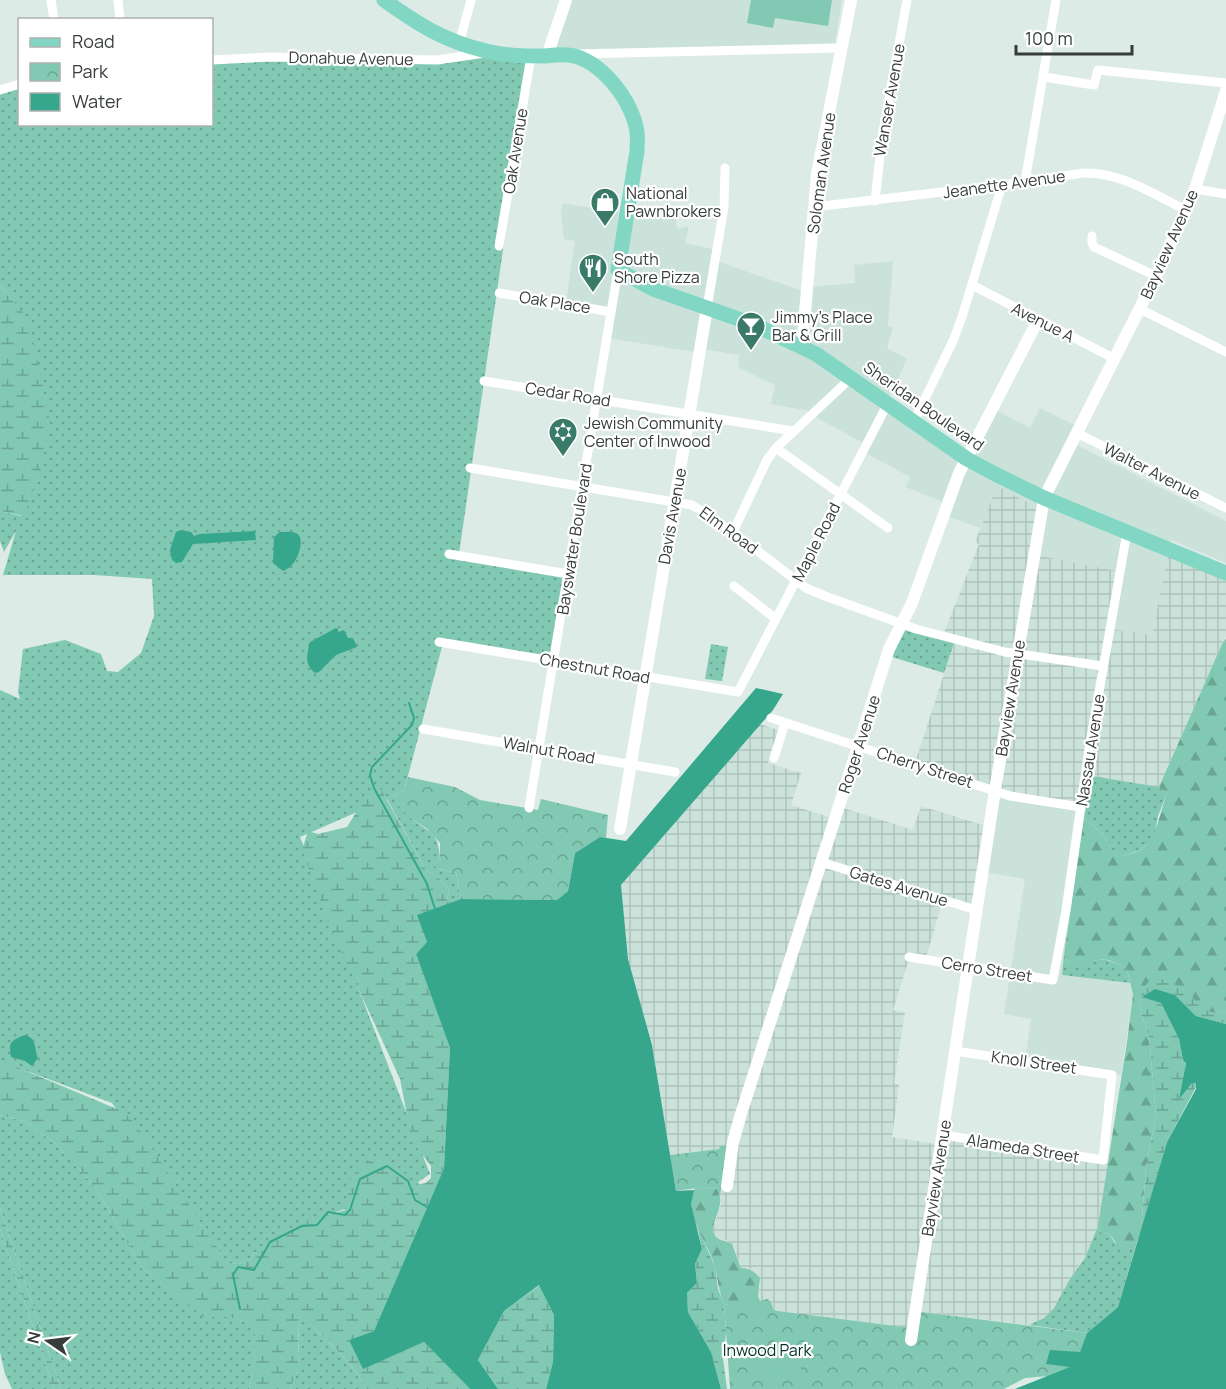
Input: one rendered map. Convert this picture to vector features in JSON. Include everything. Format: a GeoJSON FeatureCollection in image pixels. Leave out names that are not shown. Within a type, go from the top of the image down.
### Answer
{"type":"FeatureCollection","features":[{"type":"Feature","properties":{"kind":"main road"},"geometry":{"type":"LineString","coordinates":[[384,0],[426,29],[459,45],[489,52],[531,56],[567,54],[579,57],[590,63],[621,93],[632,113],[637,132],[637,151],[618,270]]}},
{"type":"Feature","properties":{"kind":"main road","name":"Sheridan Boulevard"},"geometry":{"type":"LineString","coordinates":[[618,270],[653,289],[753,324],[816,354],[967,459],[1044,498],[1226,573]]}},
{"type":"Feature","properties":{"kind":"street"},"geometry":{"type":"LineString","coordinates":[[51,0],[54,18]]}},
{"type":"Feature","properties":{"kind":"street"},"geometry":{"type":"LineString","coordinates":[[118,0],[120,18]]}},
{"type":"Feature","properties":{"kind":"street"},"geometry":{"type":"LineString","coordinates":[[459,45],[471,0]]}},
{"type":"Feature","properties":{"kind":"street"},"geometry":{"type":"LineString","coordinates":[[547,56],[566,0]]}},
{"type":"Feature","properties":{"kind":"street","name":"Soloman Avenue"},"geometry":{"type":"LineString","coordinates":[[802,347],[817,174],[850,0]]}},
{"type":"Feature","properties":{"kind":"street","name":"Wanser Avenue"},"geometry":{"type":"LineString","coordinates":[[875,201],[882,138],[907,0]]}},
{"type":"Feature","properties":{"kind":"street"},"geometry":{"type":"LineString","coordinates":[[1025,182],[1056,0]]}},
{"type":"Feature","properties":{"kind":"street"},"geometry":{"type":"LineString","coordinates":[[567,54],[841,48]]}},
{"type":"Feature","properties":{"kind":"street","name":"Donahue Avenue"},"geometry":{"type":"LineString","coordinates":[[213,60],[270,57],[437,60],[489,52]]}},
{"type":"Feature","properties":{"kind":"street","name":"Oak Avenue"},"geometry":{"type":"LineString","coordinates":[[500,246],[531,56]]}},
{"type":"Feature","properties":{"kind":"street"},"geometry":{"type":"LineString","coordinates":[[1044,77],[1094,85],[1098,70],[1226,83]]}},
{"type":"Feature","properties":{"kind":"street"},"geometry":{"type":"LineString","coordinates":[[0,90],[18,85]]}},
{"type":"Feature","properties":{"kind":"street","name":"Bayview Avenue"},"geometry":{"type":"LineString","coordinates":[[911,1340],[994,790],[1044,498],[1140,309],[1186,210],[1223,116],[1226,91]]}},
{"type":"Feature","properties":{"kind":"street","name":"Davis Avenue"},"geometry":{"type":"LineString","coordinates":[[620,829],[724,207],[725,168]]}},
{"type":"Feature","properties":{"kind":"street","name":"Jeanette Avenue"},"geometry":{"type":"LineString","coordinates":[[814,207],[1002,185],[1083,172],[1108,174],[1123,179],[1186,210]]}},
{"type":"Feature","properties":{"kind":"street"},"geometry":{"type":"LineString","coordinates":[[914,421],[953,341],[1002,185]]}},
{"type":"Feature","properties":{"kind":"street"},"geometry":{"type":"LineString","coordinates":[[1195,189],[1226,194]]}},
{"type":"Feature","properties":{"kind":"street"},"geometry":{"type":"LineString","coordinates":[[1092,236],[1094,247],[1156,276]]}},
{"type":"Feature","properties":{"kind":"street","name":"Bayswater Boulevard"},"geometry":{"type":"LineString","coordinates":[[529,808],[618,270]]}},
{"type":"Feature","properties":{"kind":"street","name":"Avenue A"},"geometry":{"type":"LineString","coordinates":[[972,285],[1115,359]]}},
{"type":"Feature","properties":{"kind":"street","name":"Oak Place"},"geometry":{"type":"LineString","coordinates":[[499,293],[611,312]]}},
{"type":"Feature","properties":{"kind":"street"},"geometry":{"type":"LineString","coordinates":[[1140,309],[1226,352]]}},
{"type":"Feature","properties":{"kind":"street","name":"Roger Avenue"},"geometry":{"type":"LineString","coordinates":[[727,1186],[733,1142],[741,1114],[889,649],[912,603],[956,481],[1038,320]]}},
{"type":"Feature","properties":{"kind":"street"},"geometry":{"type":"LineString","coordinates":[[733,532],[767,460],[776,448],[852,377]]}},
{"type":"Feature","properties":{"kind":"street","name":"Cedar Road"},"geometry":{"type":"LineString","coordinates":[[484,381],[793,431]]}},
{"type":"Feature","properties":{"kind":"street","name":"Maple Road"},"geometry":{"type":"LineString","coordinates":[[745,681],[888,403]]}},
{"type":"Feature","properties":{"kind":"street","name":"Walter Avenue"},"geometry":{"type":"LineString","coordinates":[[1077,433],[1226,508]]}},
{"type":"Feature","properties":{"kind":"street"},"geometry":{"type":"LineString","coordinates":[[776,448],[888,528]]}},
{"type":"Feature","properties":{"kind":"street","name":"Elm Road"},"geometry":{"type":"LineString","coordinates":[[470,468],[698,507],[806,588],[825,596],[902,623],[994,649],[1103,666]]}},
{"type":"Feature","properties":{"kind":"street","name":"Nassau Avenue"},"geometry":{"type":"LineString","coordinates":[[1055,968],[1103,666],[1127,532]]}},
{"type":"Feature","properties":{"kind":"street"},"geometry":{"type":"LineString","coordinates":[[449,554],[568,574]]}},
{"type":"Feature","properties":{"kind":"street"},"geometry":{"type":"LineString","coordinates":[[734,586],[776,619]]}},
{"type":"Feature","properties":{"kind":"street","name":"Chestnut Road"},"geometry":{"type":"LineString","coordinates":[[439,642],[738,692],[745,681]]}},
{"type":"Feature","properties":{"kind":"street","name":"Cherry Street"},"geometry":{"type":"LineString","coordinates":[[771,718],[1010,796],[1081,807]]}},
{"type":"Feature","properties":{"kind":"street"},"geometry":{"type":"LineString","coordinates":[[774,758],[785,723]]}},
{"type":"Feature","properties":{"kind":"street","name":"Walnut Road"},"geometry":{"type":"LineString","coordinates":[[423,729],[675,772]]}},
{"type":"Feature","properties":{"kind":"street","name":"Gates Avenue"},"geometry":{"type":"LineString","coordinates":[[821,862],[976,910]]}},
{"type":"Feature","properties":{"kind":"street","name":"Cerro Street"},"geometry":{"type":"LineString","coordinates":[[909,957],[1053,980],[1055,968]]}},
{"type":"Feature","properties":{"kind":"street","name":"Knoll Street"},"geometry":{"type":"LineString","coordinates":[[955,1051],[1112,1075],[1103,1160]]}},
{"type":"Feature","properties":{"kind":"street","name":"Alameda Street"},"geometry":{"type":"LineString","coordinates":[[943,1135],[1103,1160]]}},
{"type":"Feature","properties":{"kind":"shaded area"},"geometry":{"type":"Polygon","coordinates":[[[566,0],[842,0],[835,43],[547,56],[566,0]]]}},
{"type":"Feature","properties":{"kind":"shaded area"},"geometry":{"type":"Polygon","coordinates":[[[563,203],[628,214],[629,210],[676,218],[677,229],[689,226],[685,243],[717,250],[716,261],[806,292],[807,287],[855,283],[854,265],[893,261],[888,326],[893,327],[887,348],[907,359],[888,400],[969,458],[994,409],[1030,428],[1040,408],[1082,429],[1075,444],[1226,521],[1226,563],[1171,540],[1152,636],[1111,629],[1035,555],[997,487],[980,528],[946,516],[950,505],[906,487],[910,477],[864,452],[867,445],[812,415],[814,412],[771,404],[775,385],[738,367],[739,355],[702,349],[701,353],[608,338],[612,311],[566,303],[575,241],[564,239],[561,213],[563,203]]]}},
{"type":"Feature","properties":{"kind":"shaded area"},"geometry":{"type":"Polygon","coordinates":[[[997,486],[1043,511],[1035,555],[1122,572],[1111,629],[1152,635],[1169,551],[1226,575],[1226,639],[1159,787],[1092,776],[1086,807],[1010,795],[915,763],[956,637],[944,633],[979,544],[975,542],[997,486]]]}},
{"type":"Feature","properties":{"kind":"shaded area"},"geometry":{"type":"Polygon","coordinates":[[[760,724],[778,730],[768,763],[801,773],[791,805],[835,819],[840,807],[913,830],[921,806],[989,827],[977,911],[943,900],[925,961],[909,959],[893,1010],[905,1012],[894,1083],[899,1085],[892,1137],[941,1145],[943,1137],[1109,1162],[1098,1226],[1085,1258],[1070,1279],[1054,1309],[1044,1318],[1029,1325],[914,1311],[911,1328],[775,1311],[773,1305],[760,1301],[758,1296],[760,1285],[755,1272],[748,1268],[741,1268],[734,1247],[728,1241],[716,1238],[714,1235],[713,1229],[721,1204],[720,1195],[728,1145],[719,1149],[670,1155],[652,1045],[628,959],[621,885],[760,724]]]}},
{"type":"Feature","properties":{"kind":"shaded area"},"geometry":{"type":"Polygon","coordinates":[[[995,789],[1010,795],[1086,807],[1062,975],[1130,983],[1133,994],[1121,1075],[1025,1060],[1031,1019],[1004,1014],[1025,879],[983,872],[995,789]]]}},
{"type":"Feature","properties":{"kind":"green space"},"geometry":{"type":"Polygon","coordinates":[[[751,0],[832,0],[828,26],[775,18],[773,28],[747,23],[751,0]]]}},
{"type":"Feature","properties":{"kind":"green space"},"geometry":{"type":"Polygon","coordinates":[[[531,56],[459,554],[569,572],[553,661],[443,643],[404,791],[394,796],[409,817],[432,834],[438,844],[440,859],[432,864],[439,869],[456,873],[461,899],[446,905],[449,889],[437,876],[426,870],[387,799],[300,837],[430,1174],[418,1182],[421,1186],[415,1185],[327,1215],[255,1253],[247,1262],[228,1264],[206,1241],[112,1103],[0,1061],[0,690],[20,699],[18,692],[23,649],[65,640],[101,654],[107,671],[118,672],[141,653],[154,616],[152,579],[94,575],[3,575],[16,531],[4,552],[0,541],[0,511],[21,516],[18,307],[0,285],[0,88],[18,83],[18,126],[213,126],[213,59],[531,56]]]}},
{"type":"Feature","properties":{"kind":"green space"},"geometry":{"type":"Polygon","coordinates":[[[0,285],[29,320],[50,422],[42,465],[24,516],[0,511],[0,285]]]}},
{"type":"Feature","properties":{"kind":"green space"},"geometry":{"type":"Polygon","coordinates":[[[902,625],[955,640],[944,673],[889,656],[902,625]]]}},
{"type":"Feature","properties":{"kind":"green space"},"geometry":{"type":"Polygon","coordinates":[[[1226,639],[1226,1011],[1219,1013],[1201,1007],[1182,988],[1138,1003],[1149,1037],[1156,1115],[1146,1167],[1141,1231],[1137,1242],[1126,1250],[1120,1249],[1109,1233],[1102,1234],[1098,1226],[1133,994],[1127,970],[1119,965],[1108,960],[1097,960],[1077,968],[1069,965],[1064,955],[1084,818],[1103,834],[1111,850],[1124,856],[1147,845],[1154,832],[1167,793],[1159,787],[1226,639]]]}},
{"type":"Feature","properties":{"kind":"green space"},"geometry":{"type":"Polygon","coordinates":[[[711,644],[728,647],[722,681],[705,679],[711,644]]]}},
{"type":"Feature","properties":{"kind":"green space"},"geometry":{"type":"Polygon","coordinates":[[[1092,776],[1159,787],[1167,793],[1158,816],[1154,838],[1142,849],[1124,856],[1111,850],[1103,834],[1084,818],[1092,776]]]}},
{"type":"Feature","properties":{"kind":"green space"},"geometry":{"type":"Polygon","coordinates":[[[408,777],[455,787],[480,800],[538,810],[541,799],[608,815],[606,838],[600,837],[575,853],[568,891],[557,900],[461,899],[456,873],[439,869],[431,864],[440,859],[440,843],[426,828],[410,818],[400,808],[394,796],[404,791],[408,777]]]}},
{"type":"Feature","properties":{"kind":"green space"},"geometry":{"type":"Polygon","coordinates":[[[379,786],[426,870],[437,876],[449,889],[446,905],[418,915],[427,942],[416,954],[450,1048],[444,1168],[374,1331],[349,1340],[364,1368],[424,1342],[470,1389],[366,1389],[345,1358],[299,1316],[298,1369],[290,1389],[249,1389],[254,1370],[255,1325],[230,1317],[204,1317],[142,1268],[96,1188],[55,1143],[24,1121],[0,1115],[0,1060],[124,1112],[138,1127],[228,1264],[247,1262],[270,1237],[309,1220],[345,1210],[351,1177],[368,1160],[383,1158],[401,1169],[415,1185],[426,1183],[431,1178],[431,1166],[412,1141],[400,1079],[329,925],[302,850],[308,831],[318,834],[347,827],[370,790],[379,786]]]}},
{"type":"Feature","properties":{"kind":"green space"},"geometry":{"type":"Polygon","coordinates":[[[1064,955],[1069,965],[1099,960],[1111,961],[1127,970],[1130,983],[1062,975],[1064,955]]]}},
{"type":"Feature","properties":{"kind":"green space"},"geometry":{"type":"Polygon","coordinates":[[[1161,979],[1183,989],[1207,1010],[1219,1013],[1226,1011],[1226,1024],[1196,1016],[1175,995],[1155,989],[1142,996],[1161,1003],[1179,1039],[1183,1060],[1187,1067],[1180,1094],[1192,1083],[1197,1085],[1167,1142],[1141,1231],[1146,1167],[1156,1115],[1149,1037],[1138,1003],[1141,991],[1150,980],[1161,979]]]}},
{"type":"Feature","properties":{"kind":"green space"},"geometry":{"type":"Polygon","coordinates":[[[0,1115],[24,1121],[55,1143],[96,1188],[142,1268],[204,1316],[230,1317],[256,1325],[254,1370],[249,1389],[61,1389],[0,1208],[0,1115]]]}},
{"type":"Feature","properties":{"kind":"green space"},"geometry":{"type":"Polygon","coordinates":[[[729,1145],[720,1195],[717,1189],[704,1187],[676,1191],[670,1155],[719,1149],[720,1146],[729,1145]]]}},
{"type":"Feature","properties":{"kind":"green space"},"geometry":{"type":"Polygon","coordinates":[[[695,1188],[717,1189],[720,1196],[713,1226],[715,1236],[732,1244],[741,1268],[752,1270],[760,1278],[758,1296],[760,1301],[767,1299],[770,1301],[775,1311],[773,1313],[724,1304],[712,1258],[694,1218],[692,1208],[695,1188]]]}},
{"type":"Feature","properties":{"kind":"green space"},"geometry":{"type":"Polygon","coordinates":[[[0,1208],[61,1389],[54,1389],[0,1230],[0,1208]]]}},
{"type":"Feature","properties":{"kind":"green space"},"geometry":{"type":"Polygon","coordinates":[[[697,1225],[715,1267],[718,1289],[724,1304],[726,1333],[723,1358],[727,1389],[721,1389],[711,1352],[688,1312],[687,1293],[697,1283],[695,1264],[702,1249],[697,1225]]]}},
{"type":"Feature","properties":{"kind":"green space"},"geometry":{"type":"Polygon","coordinates":[[[1098,1226],[1102,1234],[1109,1233],[1114,1242],[1126,1249],[1137,1242],[1118,1307],[1087,1333],[1029,1325],[1044,1318],[1054,1308],[1085,1258],[1098,1226]]]}},
{"type":"Feature","properties":{"kind":"green space"},"geometry":{"type":"Polygon","coordinates":[[[0,1230],[54,1389],[12,1389],[5,1374],[0,1352],[0,1230]]]}},
{"type":"Feature","properties":{"kind":"green space"},"geometry":{"type":"Polygon","coordinates":[[[540,1285],[554,1315],[553,1362],[546,1389],[498,1389],[478,1360],[504,1311],[540,1285]]]}},
{"type":"Feature","properties":{"kind":"green space","name":"Inwood Park"},"geometry":{"type":"Polygon","coordinates":[[[724,1304],[911,1328],[914,1311],[1087,1333],[1072,1367],[1049,1376],[1025,1378],[1004,1389],[730,1389],[724,1304]]]}},
{"type":"Feature","properties":{"kind":"green space"},"geometry":{"type":"Polygon","coordinates":[[[299,1315],[345,1358],[366,1389],[290,1389],[298,1369],[299,1315]]]}},
{"type":"Feature","properties":{"kind":"green space"},"geometry":{"type":"Polygon","coordinates":[[[796,1347],[803,1376],[786,1381],[779,1351],[796,1347]]]}},
{"type":"Feature","properties":{"kind":"green space"},"geometry":{"type":"Polygon","coordinates":[[[776,1352],[783,1381],[765,1386],[758,1356],[776,1352]]]}},
{"type":"Feature","properties":{"kind":"water"},"geometry":{"type":"Polygon","coordinates":[[[181,530],[191,532],[194,536],[255,531],[256,540],[193,544],[182,562],[176,563],[172,560],[170,550],[176,532],[181,530]]]}},
{"type":"Feature","properties":{"kind":"water"},"geometry":{"type":"Polygon","coordinates":[[[280,532],[294,532],[299,536],[301,544],[297,558],[283,571],[273,563],[274,537],[280,532]]]}},
{"type":"Feature","properties":{"kind":"water"},"geometry":{"type":"Polygon","coordinates":[[[336,628],[338,632],[344,630],[348,638],[353,638],[357,647],[336,655],[319,672],[315,673],[308,662],[310,642],[336,628]]]}},
{"type":"Feature","properties":{"kind":"water"},"geometry":{"type":"Polygon","coordinates":[[[756,688],[783,694],[773,710],[621,885],[628,959],[652,1045],[676,1191],[694,1190],[691,1204],[702,1249],[695,1264],[697,1283],[687,1293],[688,1312],[711,1352],[721,1389],[546,1389],[553,1362],[554,1315],[539,1285],[504,1311],[478,1360],[498,1389],[470,1389],[424,1342],[363,1369],[349,1340],[374,1331],[444,1168],[450,1048],[416,954],[427,942],[417,915],[461,899],[557,900],[568,891],[575,853],[600,837],[626,841],[756,688]]]}},
{"type":"Feature","properties":{"kind":"water"},"geometry":{"type":"Polygon","coordinates":[[[1155,989],[1175,995],[1196,1016],[1226,1024],[1226,1389],[1015,1389],[1070,1367],[1046,1364],[1050,1350],[1080,1352],[1087,1333],[1118,1307],[1167,1142],[1196,1089],[1196,1083],[1192,1083],[1179,1099],[1186,1064],[1183,1060],[1179,1039],[1161,1003],[1142,997],[1155,989]]]}},
{"type":"Feature","properties":{"kind":"water"},"geometry":{"type":"Polygon","coordinates":[[[25,1035],[32,1038],[38,1058],[32,1066],[25,1061],[11,1057],[11,1043],[25,1035]]]}},
{"type":"Feature","properties":{"kind":"waterway"},"geometry":{"type":"LineString","coordinates":[[409,703],[414,718],[412,725],[372,767],[370,775],[374,788],[427,884],[435,909]]}},
{"type":"Feature","properties":{"kind":"waterway"},"geometry":{"type":"LineString","coordinates":[[240,1309],[233,1275],[238,1267],[254,1270],[270,1242],[302,1226],[317,1225],[328,1212],[345,1215],[350,1210],[360,1179],[387,1166],[408,1181],[415,1200],[427,1207]]}},
{"type":"Feature","properties":{"kind":"place","name":"National Pawnbrokers"},"geometry":{"type":"Point","coordinates":[605,228]}},
{"type":"Feature","properties":{"kind":"place","name":"South Shore Pizza"},"geometry":{"type":"Point","coordinates":[593,294]}},
{"type":"Feature","properties":{"kind":"place","name":"Jimmy's Place Bar & Grill"},"geometry":{"type":"Point","coordinates":[751,352]}},
{"type":"Feature","properties":{"kind":"place","name":"Jewish Community Center of Inwood"},"geometry":{"type":"Point","coordinates":[563,458]}}]}
